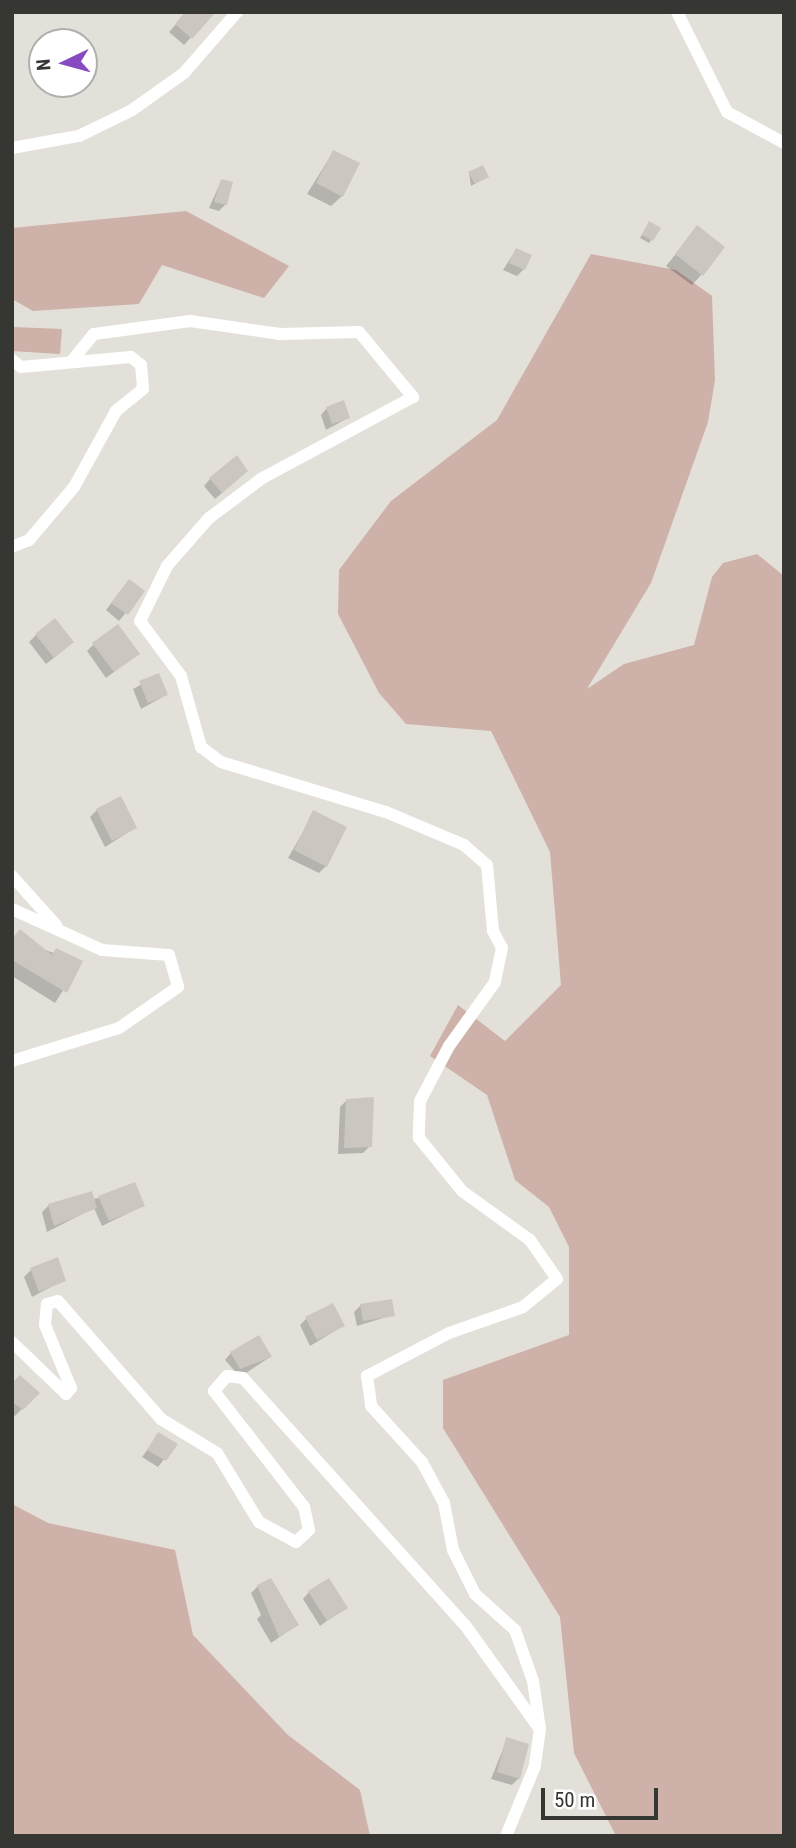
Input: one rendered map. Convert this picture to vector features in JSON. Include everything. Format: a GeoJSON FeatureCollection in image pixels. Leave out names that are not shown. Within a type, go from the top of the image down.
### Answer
{"type":"FeatureCollection","features":[{"type":"Feature","properties":{"kind":"street"},"geometry":{"type":"LineString","coordinates":[[12,148],[79,136],[132,110],[184,73],[237,12]]}},
{"type":"Feature","properties":{"kind":"street"},"geometry":{"type":"LineString","coordinates":[[677,12],[727,112],[784,143]]}},
{"type":"Feature","properties":{"kind":"street"},"geometry":{"type":"LineString","coordinates":[[71,362],[94,334],[190,321],[280,334],[359,332],[413,397],[261,480],[209,519],[167,566],[140,621],[181,676],[190,727],[201,747],[221,762],[386,813],[464,845],[487,865],[493,932],[502,948],[495,982],[449,1046],[420,1101],[419,1138],[462,1191],[530,1240],[557,1279],[523,1307],[449,1333],[368,1376],[371,1406],[422,1462],[444,1503],[453,1550],[475,1594],[515,1630],[533,1681],[540,1729],[535,1766],[506,1836]]}},
{"type":"Feature","properties":{"kind":"street"},"geometry":{"type":"LineString","coordinates":[[12,360],[21,367],[131,357],[141,365],[143,389],[116,411],[74,487],[29,540],[12,547]]}},
{"type":"Feature","properties":{"kind":"street"},"geometry":{"type":"LineString","coordinates":[[12,876],[56,925]]}},
{"type":"Feature","properties":{"kind":"street"},"geometry":{"type":"LineString","coordinates":[[12,909],[56,925],[102,950],[169,955],[178,987],[119,1028],[12,1061]]}},
{"type":"Feature","properties":{"kind":"street"},"geometry":{"type":"LineString","coordinates":[[12,1342],[66,1394],[71,1388],[45,1325],[47,1304],[58,1301],[161,1419],[216,1453],[259,1522],[296,1542],[309,1530],[304,1507],[214,1391],[227,1377],[243,1378],[465,1625],[540,1729]]}},
{"type":"Feature","properties":{"kind":"shaded area"},"geometry":{"type":"Polygon","coordinates":[[[186,211],[289,266],[264,298],[162,265],[139,304],[33,311],[12,299],[12,228],[186,211]]]}},
{"type":"Feature","properties":{"kind":"shaded area"},"geometry":{"type":"Polygon","coordinates":[[[591,254],[676,270],[712,296],[715,380],[708,422],[651,583],[587,689],[624,664],[694,645],[712,577],[723,563],[757,554],[784,576],[784,1836],[616,1836],[574,1753],[560,1617],[443,1428],[443,1380],[569,1335],[569,1247],[549,1207],[515,1180],[487,1095],[430,1056],[458,1005],[505,1041],[561,985],[550,852],[491,731],[406,724],[379,693],[338,614],[339,570],[391,501],[497,420],[591,254]]]}},
{"type":"Feature","properties":{"kind":"shaded area"},"geometry":{"type":"Polygon","coordinates":[[[13,327],[62,329],[60,354],[12,351],[13,327]]]}},
{"type":"Feature","properties":{"kind":"shaded area"},"geometry":{"type":"Polygon","coordinates":[[[12,1504],[48,1523],[175,1550],[193,1635],[288,1735],[360,1790],[370,1836],[12,1836],[12,1504]]]}},
{"type":"Feature","properties":{"kind":"building"},"geometry":{"type":"Polygon","coordinates":[[[185,12],[216,12],[192,39],[175,24],[185,12]]]}},
{"type":"Feature","properties":{"kind":"building"},"geometry":{"type":"Polygon","coordinates":[[[333,150],[360,163],[343,197],[316,183],[333,150]]]}},
{"type":"Feature","properties":{"kind":"building"},"geometry":{"type":"Polygon","coordinates":[[[483,165],[489,177],[475,184],[468,172],[483,165]]]}},
{"type":"Feature","properties":{"kind":"building"},"geometry":{"type":"Polygon","coordinates":[[[221,179],[233,182],[227,205],[214,202],[221,179]]]}},
{"type":"Feature","properties":{"kind":"building"},"geometry":{"type":"Polygon","coordinates":[[[649,221],[661,228],[653,241],[642,235],[649,221]]]}},
{"type":"Feature","properties":{"kind":"building"},"geometry":{"type":"Polygon","coordinates":[[[697,225],[725,247],[703,276],[675,254],[697,225]]]}},
{"type":"Feature","properties":{"kind":"building"},"geometry":{"type":"Polygon","coordinates":[[[516,248],[532,255],[525,270],[509,263],[516,248]]]}},
{"type":"Feature","properties":{"kind":"building"},"geometry":{"type":"Polygon","coordinates":[[[344,400],[350,418],[332,424],[326,407],[344,400]]]}},
{"type":"Feature","properties":{"kind":"building"},"geometry":{"type":"Polygon","coordinates":[[[237,455],[248,471],[222,493],[209,478],[237,455]]]}},
{"type":"Feature","properties":{"kind":"building"},"geometry":{"type":"Polygon","coordinates":[[[129,579],[145,591],[128,615],[111,603],[129,579]]]}},
{"type":"Feature","properties":{"kind":"building"},"geometry":{"type":"Polygon","coordinates":[[[55,618],[74,642],[54,658],[35,634],[55,618]]]}},
{"type":"Feature","properties":{"kind":"building"},"geometry":{"type":"Polygon","coordinates":[[[118,624],[140,654],[114,672],[92,643],[118,624]]]}},
{"type":"Feature","properties":{"kind":"building"},"geometry":{"type":"Polygon","coordinates":[[[159,673],[168,695],[148,703],[139,681],[159,673]]]}},
{"type":"Feature","properties":{"kind":"building"},"geometry":{"type":"Polygon","coordinates":[[[121,796],[137,828],[112,841],[96,809],[121,796]]]}},
{"type":"Feature","properties":{"kind":"building"},"geometry":{"type":"Polygon","coordinates":[[[313,810],[347,827],[327,867],[294,850],[313,810]]]}},
{"type":"Feature","properties":{"kind":"building"},"geometry":{"type":"Polygon","coordinates":[[[20,929],[52,955],[56,948],[83,961],[67,993],[12,960],[12,939],[20,929]]]}},
{"type":"Feature","properties":{"kind":"building"},"geometry":{"type":"Polygon","coordinates":[[[374,1097],[372,1147],[344,1148],[346,1099],[374,1097]]]}},
{"type":"Feature","properties":{"kind":"building"},"geometry":{"type":"Polygon","coordinates":[[[135,1182],[145,1206],[109,1221],[98,1196],[135,1182]]]}},
{"type":"Feature","properties":{"kind":"building"},"geometry":{"type":"Polygon","coordinates":[[[92,1191],[97,1208],[54,1226],[48,1204],[92,1191]]]}},
{"type":"Feature","properties":{"kind":"building"},"geometry":{"type":"Polygon","coordinates":[[[58,1257],[66,1281],[39,1292],[30,1268],[58,1257]]]}},
{"type":"Feature","properties":{"kind":"building"},"geometry":{"type":"Polygon","coordinates":[[[392,1299],[395,1316],[363,1321],[360,1304],[392,1299]]]}},
{"type":"Feature","properties":{"kind":"building"},"geometry":{"type":"Polygon","coordinates":[[[333,1303],[345,1326],[317,1340],[305,1317],[333,1303]]]}},
{"type":"Feature","properties":{"kind":"building"},"geometry":{"type":"Polygon","coordinates":[[[259,1335],[272,1357],[240,1369],[230,1352],[259,1335]]]}},
{"type":"Feature","properties":{"kind":"building"},"geometry":{"type":"Polygon","coordinates":[[[20,1375],[40,1393],[23,1410],[12,1402],[12,1383],[20,1375]]]}},
{"type":"Feature","properties":{"kind":"building"},"geometry":{"type":"Polygon","coordinates":[[[158,1432],[178,1444],[166,1461],[147,1450],[158,1432]]]}},
{"type":"Feature","properties":{"kind":"building"},"geometry":{"type":"Polygon","coordinates":[[[271,1578],[299,1625],[279,1637],[257,1585],[271,1578]]]}},
{"type":"Feature","properties":{"kind":"building"},"geometry":{"type":"Polygon","coordinates":[[[329,1578],[348,1608],[327,1621],[308,1591],[329,1578]]]}},
{"type":"Feature","properties":{"kind":"building"},"geometry":{"type":"Polygon","coordinates":[[[506,1737],[529,1744],[520,1779],[497,1772],[506,1737]]]}}]}
